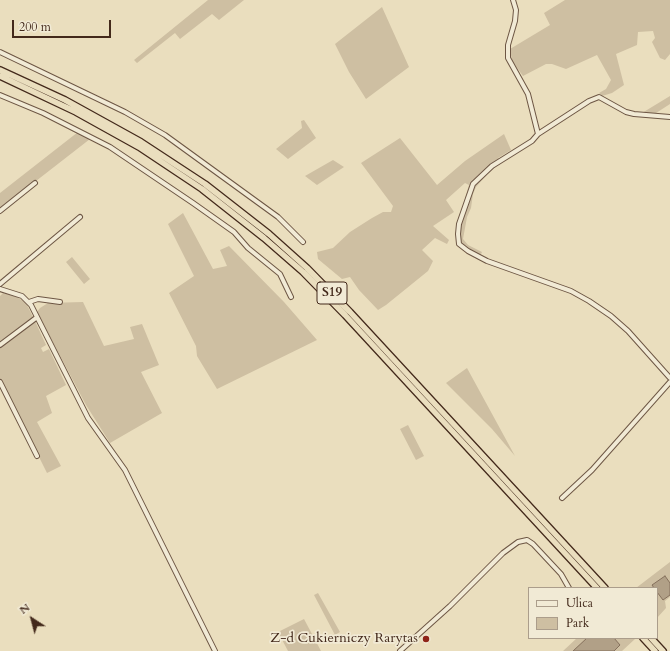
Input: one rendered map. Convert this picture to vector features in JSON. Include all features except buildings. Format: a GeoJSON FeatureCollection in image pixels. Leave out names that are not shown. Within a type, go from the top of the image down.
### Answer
{"type":"FeatureCollection","features":[{"type":"Feature","properties":{"kind":"highway","name":"S19"},"geometry":{"type":"LineString","coordinates":[[0,70],[66,100],[138,140],[210,187],[269,234],[302,264],[350,312],[604,587]]}},
{"type":"Feature","properties":{"kind":"highway","name":"S19"},"geometry":{"type":"LineString","coordinates":[[0,76],[76,112],[144,150],[212,197],[274,246],[345,315],[596,587]]}},
{"type":"Feature","properties":{"kind":"highway"},"geometry":{"type":"LineString","coordinates":[[644,639],[655,651]]}},
{"type":"Feature","properties":{"kind":"highway"},"geometry":{"type":"LineString","coordinates":[[652,639],[663,651]]}},
{"type":"Feature","properties":{"kind":"street"},"geometry":{"type":"LineString","coordinates":[[513,0],[516,9],[515,21],[508,45],[508,58],[530,98],[538,134]]}},
{"type":"Feature","properties":{"kind":"street"},"geometry":{"type":"LineString","coordinates":[[0,52],[135,117],[164,135],[278,217],[303,242]]}},
{"type":"Feature","properties":{"kind":"street"},"geometry":{"type":"LineString","coordinates":[[0,95],[44,113],[110,147],[187,199],[234,232],[248,248],[280,274],[291,297]]}},
{"type":"Feature","properties":{"kind":"street"},"geometry":{"type":"LineString","coordinates":[[670,117],[626,112],[599,97],[589,101],[538,134],[532,141],[492,166],[473,184],[459,224],[458,234],[459,244],[464,249],[478,257],[571,291],[601,308],[633,336],[670,378]]}},
{"type":"Feature","properties":{"kind":"street"},"geometry":{"type":"LineString","coordinates":[[0,211],[35,183]]}},
{"type":"Feature","properties":{"kind":"street"},"geometry":{"type":"LineString","coordinates":[[0,284],[80,217]]}},
{"type":"Feature","properties":{"kind":"street"},"geometry":{"type":"LineString","coordinates":[[0,290],[20,295],[29,302],[88,418],[125,470],[215,651]]}},
{"type":"Feature","properties":{"kind":"street"},"geometry":{"type":"LineString","coordinates":[[29,302],[38,299],[60,302]]}},
{"type":"Feature","properties":{"kind":"street"},"geometry":{"type":"LineString","coordinates":[[0,345],[36,318]]}},
{"type":"Feature","properties":{"kind":"street"},"geometry":{"type":"LineString","coordinates":[[0,382],[37,456]]}},
{"type":"Feature","properties":{"kind":"street"},"geometry":{"type":"LineString","coordinates":[[562,498],[592,470],[670,382]]}},
{"type":"Feature","properties":{"kind":"street"},"geometry":{"type":"LineString","coordinates":[[400,651],[450,606],[503,553],[518,542],[526,540],[533,544],[561,574],[568,587]]}},
{"type":"Feature","properties":{"kind":"green space"},"geometry":{"type":"Polygon","coordinates":[[[208,0],[244,0],[219,20],[212,14],[180,39],[175,33],[137,63],[134,60],[208,0]]]}},
{"type":"Feature","properties":{"kind":"green space"},"geometry":{"type":"Polygon","coordinates":[[[565,0],[670,0],[670,54],[665,60],[660,58],[652,42],[655,38],[653,31],[638,32],[637,45],[616,54],[624,85],[612,93],[602,96],[599,93],[606,89],[611,80],[597,55],[566,69],[552,64],[546,64],[523,76],[512,61],[510,49],[550,25],[544,13],[565,0]]]}},
{"type":"Feature","properties":{"kind":"green space"},"geometry":{"type":"Polygon","coordinates":[[[382,7],[409,67],[366,99],[349,72],[335,44],[382,7]]]}},
{"type":"Feature","properties":{"kind":"green space"},"geometry":{"type":"Polygon","coordinates":[[[670,96],[670,104],[653,115],[642,113],[670,96]]]}},
{"type":"Feature","properties":{"kind":"green space"},"geometry":{"type":"Polygon","coordinates":[[[304,120],[316,138],[288,159],[276,149],[302,128],[301,121],[304,120]]]}},
{"type":"Feature","properties":{"kind":"green space"},"geometry":{"type":"Polygon","coordinates":[[[78,132],[90,139],[0,209],[0,193],[78,132]]]}},
{"type":"Feature","properties":{"kind":"green space"},"geometry":{"type":"Polygon","coordinates":[[[504,134],[511,150],[498,158],[506,160],[491,170],[476,187],[473,194],[471,208],[467,217],[463,239],[468,245],[482,252],[480,256],[460,242],[459,219],[469,185],[465,183],[446,200],[454,212],[433,226],[449,240],[447,244],[435,238],[422,250],[433,261],[428,271],[378,310],[359,290],[350,277],[342,279],[318,259],[317,252],[333,248],[350,232],[372,218],[383,212],[391,212],[393,206],[361,163],[400,138],[437,185],[465,161],[504,134]]]}},
{"type":"Feature","properties":{"kind":"green space"},"geometry":{"type":"Polygon","coordinates":[[[333,160],[344,167],[317,185],[305,176],[333,160]]]}},
{"type":"Feature","properties":{"kind":"green space"},"geometry":{"type":"Polygon","coordinates":[[[183,213],[213,269],[227,266],[220,250],[229,246],[284,302],[317,340],[217,389],[197,356],[196,346],[169,293],[194,276],[168,224],[183,213]]]}},
{"type":"Feature","properties":{"kind":"green space"},"geometry":{"type":"Polygon","coordinates":[[[72,257],[90,279],[84,284],[66,262],[72,257]]]}},
{"type":"Feature","properties":{"kind":"green space"},"geometry":{"type":"Polygon","coordinates":[[[3,293],[17,297],[26,303],[33,317],[0,342],[0,296],[3,293]]]}},
{"type":"Feature","properties":{"kind":"green space"},"geometry":{"type":"Polygon","coordinates":[[[83,302],[104,346],[134,339],[130,327],[142,324],[159,365],[141,372],[162,413],[110,443],[86,405],[37,312],[48,303],[83,302]]]}},
{"type":"Feature","properties":{"kind":"green space"},"geometry":{"type":"Polygon","coordinates":[[[35,321],[46,345],[41,348],[43,352],[49,349],[66,385],[46,396],[52,413],[37,422],[61,466],[47,473],[0,379],[0,348],[35,321]]]}},
{"type":"Feature","properties":{"kind":"green space"},"geometry":{"type":"Polygon","coordinates":[[[467,368],[515,456],[492,429],[446,383],[467,368]]]}},
{"type":"Feature","properties":{"kind":"green space"},"geometry":{"type":"Polygon","coordinates":[[[408,425],[424,456],[416,460],[400,429],[408,425]]]}},
{"type":"Feature","properties":{"kind":"green space"},"geometry":{"type":"Polygon","coordinates":[[[670,562],[670,597],[665,601],[666,608],[658,617],[658,587],[637,587],[670,562]]]}},
{"type":"Feature","properties":{"kind":"green space"},"geometry":{"type":"Polygon","coordinates":[[[318,593],[340,632],[335,635],[314,595],[318,593]]]}},
{"type":"Feature","properties":{"kind":"green space"},"geometry":{"type":"Polygon","coordinates":[[[304,619],[321,651],[288,651],[278,632],[304,619]]]}},
{"type":"Feature","properties":{"kind":"green space"},"geometry":{"type":"Polygon","coordinates":[[[576,639],[635,639],[622,651],[563,651],[576,639]]]}},
{"type":"Feature","properties":{"kind":"shaded area"},"geometry":{"type":"Polygon","coordinates":[[[665,576],[670,583],[670,595],[663,600],[658,593],[658,587],[653,587],[652,585],[665,576]]]}},
{"type":"Feature","properties":{"kind":"shaded area"},"geometry":{"type":"Polygon","coordinates":[[[586,639],[615,639],[620,645],[614,651],[573,651],[586,639]]]}},
{"type":"Feature","properties":{"kind":"place","name":"Z-d Cukierniczy Rarytas"},"geometry":{"type":"Point","coordinates":[426,639]}}]}
